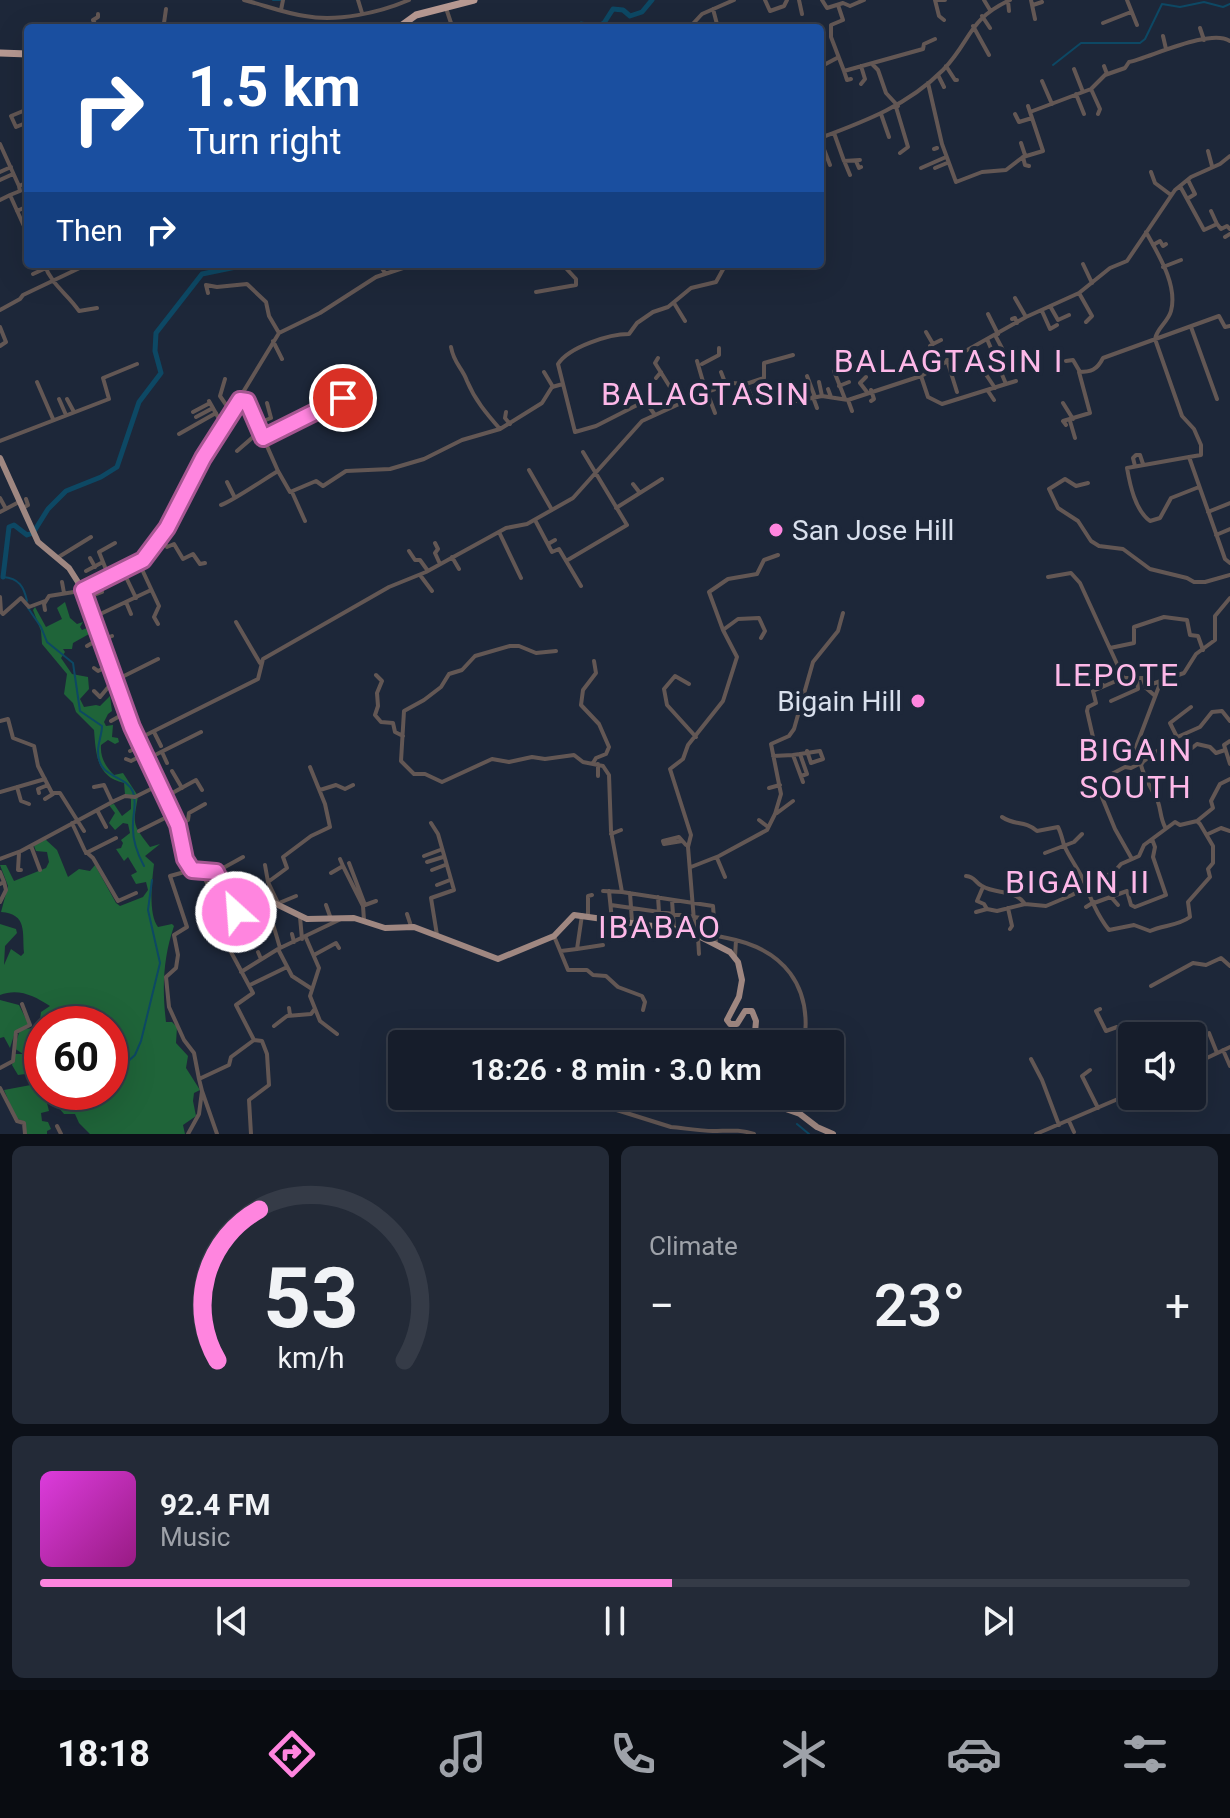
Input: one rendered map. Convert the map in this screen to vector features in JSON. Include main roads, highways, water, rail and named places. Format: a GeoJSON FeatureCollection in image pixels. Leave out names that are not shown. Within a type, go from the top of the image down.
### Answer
{"type":"FeatureCollection","features":[{"type":"Feature","properties":{"kind":"highway"},"geometry":{"type":"LineString","coordinates":[[402,24],[410,17],[474,0]]}},
{"type":"Feature","properties":{"kind":"highway"},"geometry":{"type":"LineString","coordinates":[[0,53],[24,54]]}},
{"type":"Feature","properties":{"kind":"main road"},"geometry":{"type":"LineString","coordinates":[[0,458],[23,503],[36,538],[69,568],[83,590],[102,639],[105,657],[111,665],[139,742],[178,825],[185,859],[192,870],[216,872],[232,906],[242,916],[247,915],[255,904],[266,900],[300,917],[364,920],[385,928],[411,926],[498,959],[554,936],[570,917],[585,915],[696,934],[735,957],[741,971],[741,992],[727,1020],[730,1024],[737,1024],[745,1011],[752,1011],[755,1030]]}},
{"type":"Feature","properties":{"kind":"main road"},"geometry":{"type":"LineString","coordinates":[[789,1110],[833,1134]]}},
{"type":"Feature","properties":{"kind":"waterway"},"geometry":{"type":"LineString","coordinates":[[273,0],[283,0]]}},
{"type":"Feature","properties":{"kind":"waterway"},"geometry":{"type":"LineString","coordinates":[[602,24],[613,9],[623,10],[630,16],[642,12],[652,0]]}},
{"type":"Feature","properties":{"kind":"waterway"},"geometry":{"type":"LineString","coordinates":[[1053,65],[1081,43],[1140,43],[1162,4],[1180,7],[1204,2],[1223,7],[1230,4]]}},
{"type":"Feature","properties":{"kind":"waterway"},"geometry":{"type":"LineString","coordinates":[[3,577],[9,527],[14,525],[27,535],[33,533],[48,509],[66,491],[117,467],[139,402],[161,373],[155,351],[156,333],[202,274],[231,268]]}},
{"type":"Feature","properties":{"kind":"waterway"},"geometry":{"type":"LineString","coordinates":[[3,577],[20,584],[27,601]]}},
{"type":"Feature","properties":{"kind":"waterway"},"geometry":{"type":"LineString","coordinates":[[28,608],[47,642],[73,663],[80,711],[102,726],[98,751],[102,767],[133,792],[133,835],[144,866]]}},
{"type":"Feature","properties":{"kind":"waterway"},"geometry":{"type":"LineString","coordinates":[[128,1061],[135,1055],[141,1041],[160,963],[148,910],[152,880]]}},
{"type":"Feature","properties":{"kind":"waterway"},"geometry":{"type":"LineString","coordinates":[[797,1124],[809,1134]]}},
{"type":"Feature","properties":{"kind":"place","name":"San Jose Hill"},"geometry":{"type":"Point","coordinates":[776,530]}},
{"type":"Feature","properties":{"kind":"place","name":"Bigain Hill"},"geometry":{"type":"Point","coordinates":[918,701]}},
{"type":"Feature","properties":{"kind":"district","name":"BALAGTASIN I"},"geometry":{"type":"Point","coordinates":[949,361]}},
{"type":"Feature","properties":{"kind":"district","name":"BALAGTASIN"},"geometry":{"type":"Point","coordinates":[706,394]}},
{"type":"Feature","properties":{"kind":"district","name":"LEPOTE"},"geometry":{"type":"Point","coordinates":[1117,675]}},
{"type":"Feature","properties":{"kind":"district","name":"BIGAIN SOUTH"},"geometry":{"type":"Point","coordinates":[1136,768]}},
{"type":"Feature","properties":{"kind":"district","name":"BIGAIN II"},"geometry":{"type":"Point","coordinates":[1078,882]}},
{"type":"Feature","properties":{"kind":"district","name":"IBABAO"},"geometry":{"type":"Point","coordinates":[660,927]}}]}
